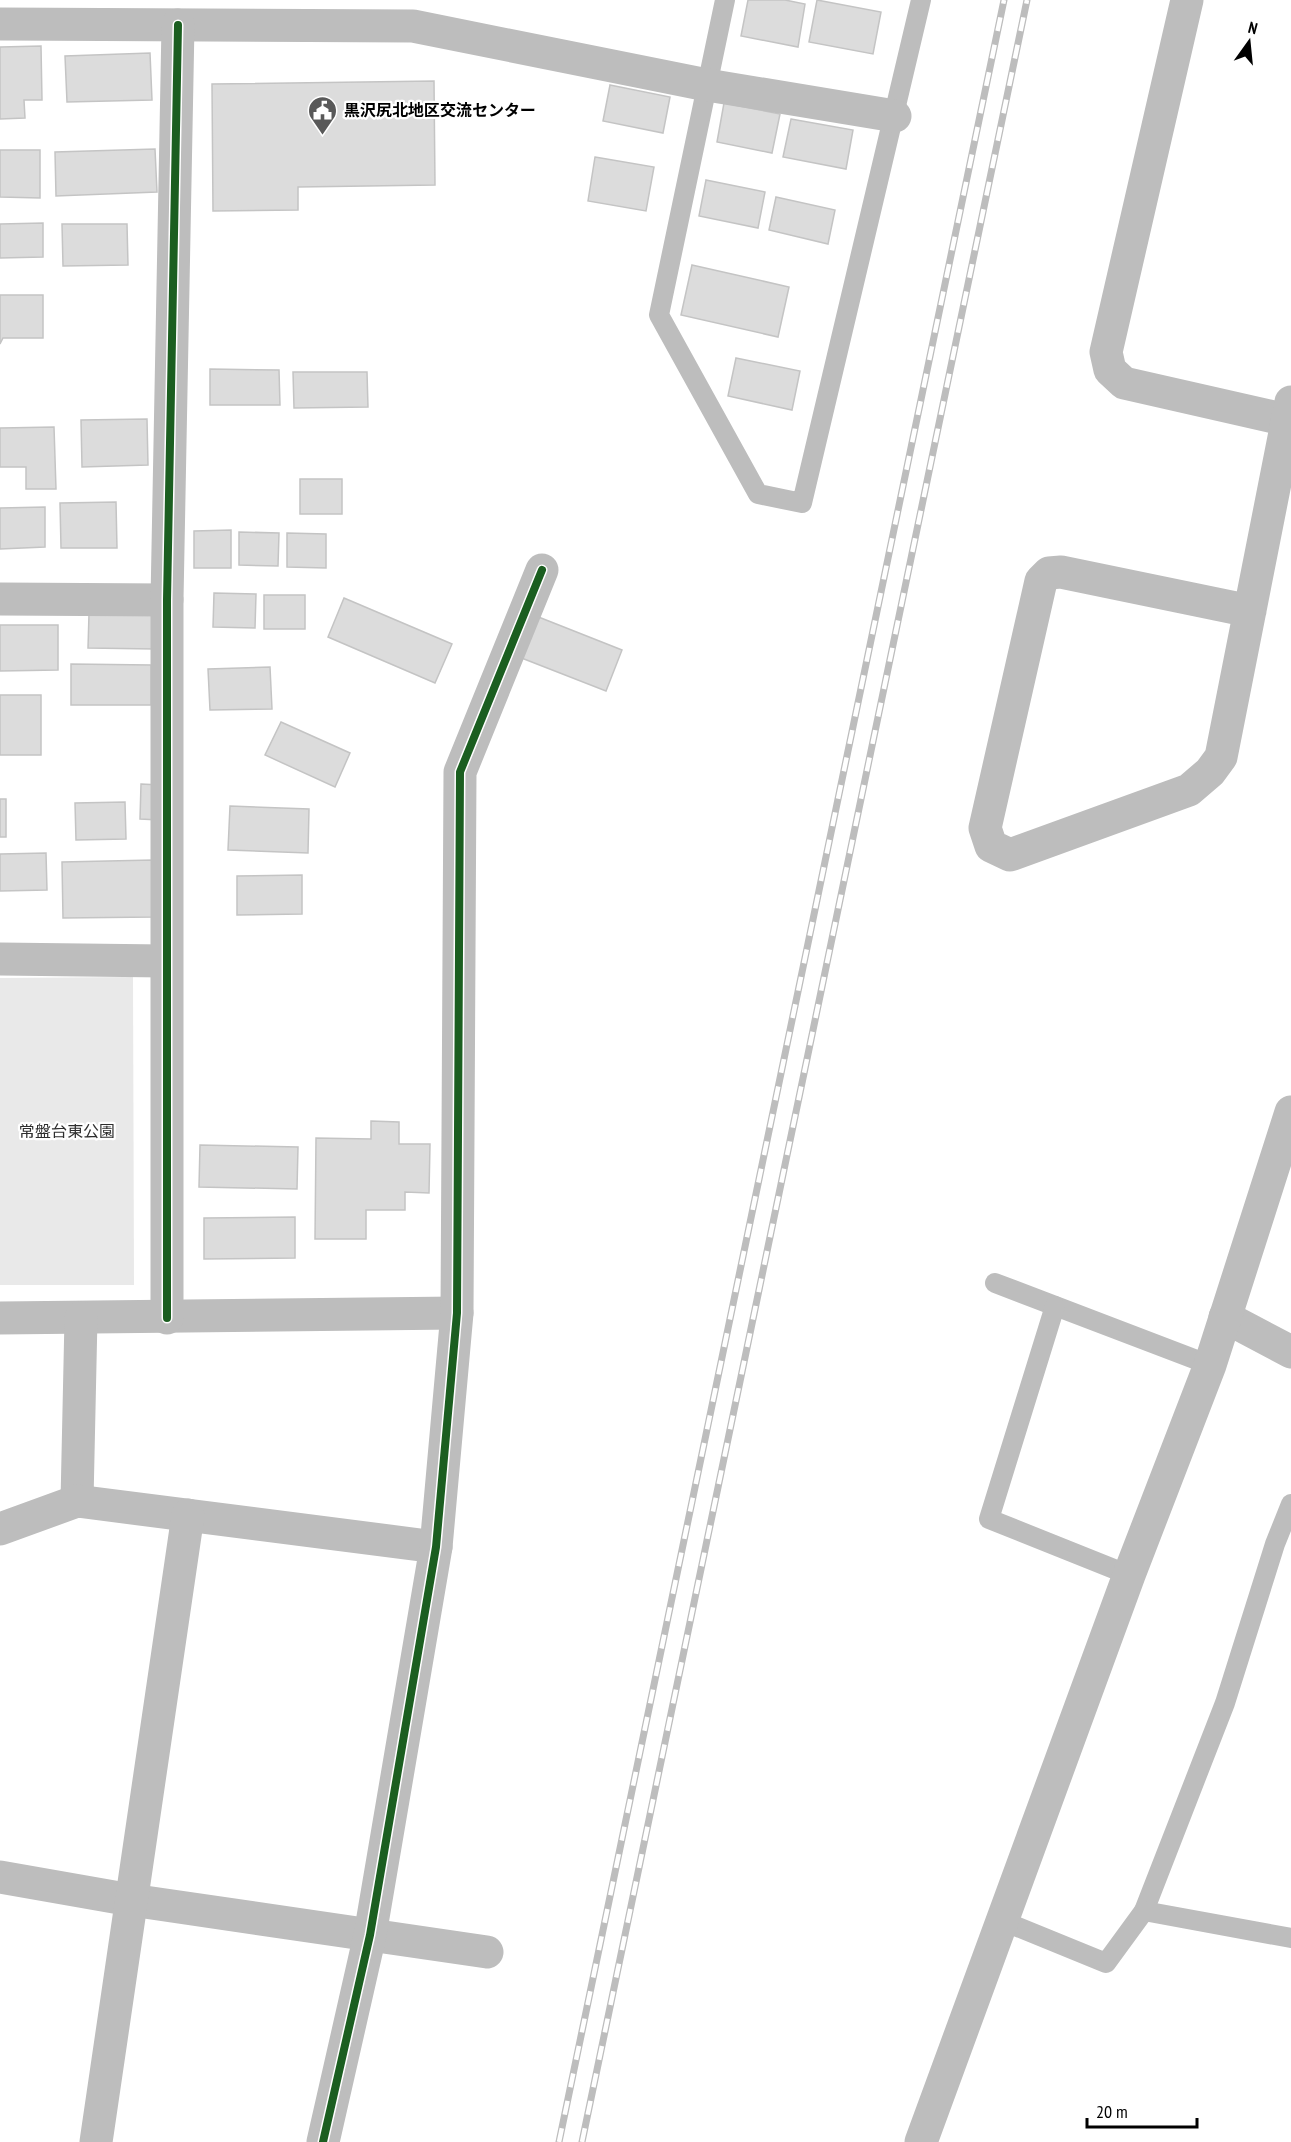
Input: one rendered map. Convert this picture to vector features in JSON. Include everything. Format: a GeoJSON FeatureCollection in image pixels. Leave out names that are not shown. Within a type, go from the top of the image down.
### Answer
{"type":"FeatureCollection","features":[{"type":"Feature","properties":{"kind":"street"},"geometry":{"type":"LineString","coordinates":[[1187,0],[1106,352],[1110,370],[1124,383],[1290,414],[1221,757],[1210,772],[1189,790],[1010,855],[991,846],[985,828],[1041,582],[1049,573],[1060,572],[1250,611]]}},
{"type":"Feature","properties":{"kind":"street"},"geometry":{"type":"LineString","coordinates":[[0,24],[178,25],[326,13],[413,26],[707,85],[895,116]]}},
{"type":"Feature","properties":{"kind":"street"},"geometry":{"type":"LineString","coordinates":[[166,1318],[167,600],[178,25]]}},
{"type":"Feature","properties":{"kind":"street"},"geometry":{"type":"LineString","coordinates":[[323,2142],[370,1935],[436,1547],[457,1313],[460,772],[542,570]]}},
{"type":"Feature","properties":{"kind":"street"},"geometry":{"type":"LineString","coordinates":[[0,599],[167,600]]}},
{"type":"Feature","properties":{"kind":"street"},"geometry":{"type":"LineString","coordinates":[[0,959],[165,961]]}},
{"type":"Feature","properties":{"kind":"street"},"geometry":{"type":"LineString","coordinates":[[921,2142],[1129,1575],[1210,1365],[1291,1112]]}},
{"type":"Feature","properties":{"kind":"street"},"geometry":{"type":"LineString","coordinates":[[0,1318],[166,1318],[457,1313]]}},
{"type":"Feature","properties":{"kind":"street"},"geometry":{"type":"LineString","coordinates":[[1225,1317],[1291,1352]]}},
{"type":"Feature","properties":{"kind":"street"},"geometry":{"type":"LineString","coordinates":[[77,1501],[81,1318]]}},
{"type":"Feature","properties":{"kind":"street"},"geometry":{"type":"LineString","coordinates":[[0,1529],[77,1501],[436,1547]]}},
{"type":"Feature","properties":{"kind":"street"},"geometry":{"type":"LineString","coordinates":[[96,2142],[188,1515]]}},
{"type":"Feature","properties":{"kind":"street"},"geometry":{"type":"LineString","coordinates":[[0,1877],[131,1900],[487,1952]]}},
{"type":"Feature","properties":{"kind":"lane"},"geometry":{"type":"LineString","coordinates":[[725,0],[659,315],[758,494],[802,503],[921,0]]}},
{"type":"Feature","properties":{"kind":"lane"},"geometry":{"type":"LineString","coordinates":[[995,1282],[1210,1365]]}},
{"type":"Feature","properties":{"kind":"lane"},"geometry":{"type":"LineString","coordinates":[[1055,1306],[989,1519],[1129,1575]]}},
{"type":"Feature","properties":{"kind":"lane"},"geometry":{"type":"LineString","coordinates":[[1003,1921],[1106,1963],[1144,1911],[1225,1703],[1275,1545],[1291,1504]]}},
{"type":"Feature","properties":{"kind":"lane"},"geometry":{"type":"LineString","coordinates":[[1144,1911],[1291,1938]]}},
{"type":"Feature","properties":{"kind":"green space","name":"常盤台東公園"},"geometry":{"type":"Polygon","coordinates":[[[133,977],[134,1285],[0,1285],[0,978],[133,977]]]}},
{"type":"Feature","properties":{"kind":"building"},"geometry":{"type":"Polygon","coordinates":[[[748,0],[785,0],[805,4],[798,47],[741,36],[748,0]]]}},
{"type":"Feature","properties":{"kind":"building"},"geometry":{"type":"Polygon","coordinates":[[[817,0],[881,12],[873,54],[809,42],[817,0]]]}},
{"type":"Feature","properties":{"kind":"building"},"geometry":{"type":"Polygon","coordinates":[[[41,46],[42,100],[24,100],[25,118],[0,119],[0,47],[41,46]]]}},
{"type":"Feature","properties":{"kind":"building"},"geometry":{"type":"Polygon","coordinates":[[[150,53],[152,100],[67,102],[65,56],[150,53]]]}},
{"type":"Feature","properties":{"kind":"building","name":"黒沢尻北地区交流センター"},"geometry":{"type":"Polygon","coordinates":[[[434,81],[435,185],[298,187],[298,210],[213,211],[212,84],[434,81]]]}},
{"type":"Feature","properties":{"kind":"building"},"geometry":{"type":"Polygon","coordinates":[[[610,85],[670,97],[663,133],[603,121],[610,85]]]}},
{"type":"Feature","properties":{"kind":"building"},"geometry":{"type":"Polygon","coordinates":[[[724,103],[780,114],[772,153],[717,142],[724,103]]]}},
{"type":"Feature","properties":{"kind":"building"},"geometry":{"type":"Polygon","coordinates":[[[791,119],[853,130],[846,169],[783,157],[791,119]]]}},
{"type":"Feature","properties":{"kind":"building"},"geometry":{"type":"Polygon","coordinates":[[[155,149],[157,192],[56,196],[55,152],[155,149]]]}},
{"type":"Feature","properties":{"kind":"building"},"geometry":{"type":"Polygon","coordinates":[[[0,150],[40,150],[40,198],[0,197],[0,150]]]}},
{"type":"Feature","properties":{"kind":"building"},"geometry":{"type":"Polygon","coordinates":[[[595,157],[654,167],[646,211],[588,201],[595,157]]]}},
{"type":"Feature","properties":{"kind":"building"},"geometry":{"type":"Polygon","coordinates":[[[706,180],[765,192],[758,228],[699,216],[706,180]]]}},
{"type":"Feature","properties":{"kind":"building"},"geometry":{"type":"Polygon","coordinates":[[[776,197],[835,210],[828,244],[769,230],[776,197]]]}},
{"type":"Feature","properties":{"kind":"building"},"geometry":{"type":"Polygon","coordinates":[[[43,223],[43,257],[0,258],[0,224],[43,223]]]}},
{"type":"Feature","properties":{"kind":"building"},"geometry":{"type":"Polygon","coordinates":[[[62,224],[127,224],[128,265],[63,266],[62,224]]]}},
{"type":"Feature","properties":{"kind":"building"},"geometry":{"type":"Polygon","coordinates":[[[692,265],[789,287],[778,337],[681,315],[692,265]]]}},
{"type":"Feature","properties":{"kind":"building"},"geometry":{"type":"Polygon","coordinates":[[[0,295],[43,295],[43,338],[3,338],[0,344],[0,295]]]}},
{"type":"Feature","properties":{"kind":"building"},"geometry":{"type":"Polygon","coordinates":[[[736,358],[800,371],[792,410],[728,396],[736,358]]]}},
{"type":"Feature","properties":{"kind":"building"},"geometry":{"type":"Polygon","coordinates":[[[210,369],[279,370],[280,405],[210,405],[210,369]]]}},
{"type":"Feature","properties":{"kind":"building"},"geometry":{"type":"Polygon","coordinates":[[[293,372],[367,372],[368,407],[294,408],[293,372]]]}},
{"type":"Feature","properties":{"kind":"building"},"geometry":{"type":"Polygon","coordinates":[[[147,419],[148,465],[82,467],[81,420],[147,419]]]}},
{"type":"Feature","properties":{"kind":"building"},"geometry":{"type":"Polygon","coordinates":[[[54,427],[56,489],[26,489],[26,467],[0,467],[0,428],[54,427]]]}},
{"type":"Feature","properties":{"kind":"building"},"geometry":{"type":"Polygon","coordinates":[[[300,479],[342,479],[342,514],[300,514],[300,479]]]}},
{"type":"Feature","properties":{"kind":"building"},"geometry":{"type":"Polygon","coordinates":[[[116,502],[117,548],[61,548],[60,503],[116,502]]]}},
{"type":"Feature","properties":{"kind":"building"},"geometry":{"type":"Polygon","coordinates":[[[45,507],[45,547],[0,549],[0,508],[45,507]]]}},
{"type":"Feature","properties":{"kind":"building"},"geometry":{"type":"Polygon","coordinates":[[[231,530],[231,568],[194,568],[194,531],[231,530]]]}},
{"type":"Feature","properties":{"kind":"building"},"geometry":{"type":"Polygon","coordinates":[[[239,532],[279,533],[278,566],[239,565],[239,532]]]}},
{"type":"Feature","properties":{"kind":"building"},"geometry":{"type":"Polygon","coordinates":[[[287,533],[326,534],[326,568],[287,567],[287,533]]]}},
{"type":"Feature","properties":{"kind":"building"},"geometry":{"type":"Polygon","coordinates":[[[214,593],[256,594],[255,628],[213,627],[214,593]]]}},
{"type":"Feature","properties":{"kind":"building"},"geometry":{"type":"Polygon","coordinates":[[[264,595],[305,595],[305,629],[264,629],[264,595]]]}},
{"type":"Feature","properties":{"kind":"building"},"geometry":{"type":"Polygon","coordinates":[[[344,598],[452,644],[435,683],[328,637],[344,598]]]}},
{"type":"Feature","properties":{"kind":"building"},"geometry":{"type":"Polygon","coordinates":[[[89,614],[154,614],[154,649],[88,648],[89,614]]]}},
{"type":"Feature","properties":{"kind":"building"},"geometry":{"type":"Polygon","coordinates":[[[536,616],[622,650],[606,691],[519,657],[536,616]]]}},
{"type":"Feature","properties":{"kind":"building"},"geometry":{"type":"Polygon","coordinates":[[[0,625],[58,625],[58,670],[0,671],[0,625]]]}},
{"type":"Feature","properties":{"kind":"building"},"geometry":{"type":"Polygon","coordinates":[[[71,664],[151,665],[151,705],[71,705],[71,664]]]}},
{"type":"Feature","properties":{"kind":"building"},"geometry":{"type":"Polygon","coordinates":[[[270,667],[272,709],[210,710],[208,669],[270,667]]]}},
{"type":"Feature","properties":{"kind":"building"},"geometry":{"type":"Polygon","coordinates":[[[0,695],[41,695],[41,755],[0,755],[0,695]]]}},
{"type":"Feature","properties":{"kind":"building"},"geometry":{"type":"Polygon","coordinates":[[[281,722],[350,753],[335,787],[265,755],[281,722]]]}},
{"type":"Feature","properties":{"kind":"building"},"geometry":{"type":"Polygon","coordinates":[[[141,784],[160,785],[159,820],[140,819],[141,784]]]}},
{"type":"Feature","properties":{"kind":"building"},"geometry":{"type":"Polygon","coordinates":[[[0,799],[6,799],[6,837],[0,837],[0,799]]]}},
{"type":"Feature","properties":{"kind":"building"},"geometry":{"type":"Polygon","coordinates":[[[125,802],[126,839],[76,840],[75,803],[125,802]]]}},
{"type":"Feature","properties":{"kind":"building"},"geometry":{"type":"Polygon","coordinates":[[[230,806],[309,809],[308,853],[228,850],[230,806]]]}},
{"type":"Feature","properties":{"kind":"building"},"geometry":{"type":"Polygon","coordinates":[[[46,853],[47,890],[0,891],[0,854],[46,853]]]}},
{"type":"Feature","properties":{"kind":"building"},"geometry":{"type":"Polygon","coordinates":[[[153,860],[154,917],[63,918],[62,862],[153,860]]]}},
{"type":"Feature","properties":{"kind":"building"},"geometry":{"type":"Polygon","coordinates":[[[302,875],[302,914],[237,915],[237,876],[302,875]]]}},
{"type":"Feature","properties":{"kind":"building"},"geometry":{"type":"Polygon","coordinates":[[[371,1121],[399,1122],[399,1144],[430,1144],[429,1193],[405,1192],[405,1210],[366,1210],[366,1239],[315,1239],[316,1138],[371,1139],[371,1121]]]}},
{"type":"Feature","properties":{"kind":"building"},"geometry":{"type":"Polygon","coordinates":[[[200,1145],[298,1147],[297,1189],[199,1187],[200,1145]]]}},
{"type":"Feature","properties":{"kind":"building"},"geometry":{"type":"Polygon","coordinates":[[[295,1217],[295,1258],[204,1259],[204,1218],[295,1217]]]}},
{"type":"Feature","properties":{"kind":"railway"},"geometry":{"type":"LineString","coordinates":[[559,2142],[1004,0]]}},
{"type":"Feature","properties":{"kind":"railway"},"geometry":{"type":"LineString","coordinates":[[582,2142],[1027,0]]}},
{"type":"Feature","properties":{"kind":"cycle path"},"geometry":{"type":"LineString","coordinates":[[167,1318],[167,600],[178,25]]}},
{"type":"Feature","properties":{"kind":"cycle path"},"geometry":{"type":"LineString","coordinates":[[323,2142],[370,1935],[436,1547],[457,1313],[460,772],[542,570]]}},
{"type":"Feature","properties":{"kind":"place","name":"黒沢尻北地区交流センター"},"geometry":{"type":"Point","coordinates":[323,136]}}]}
